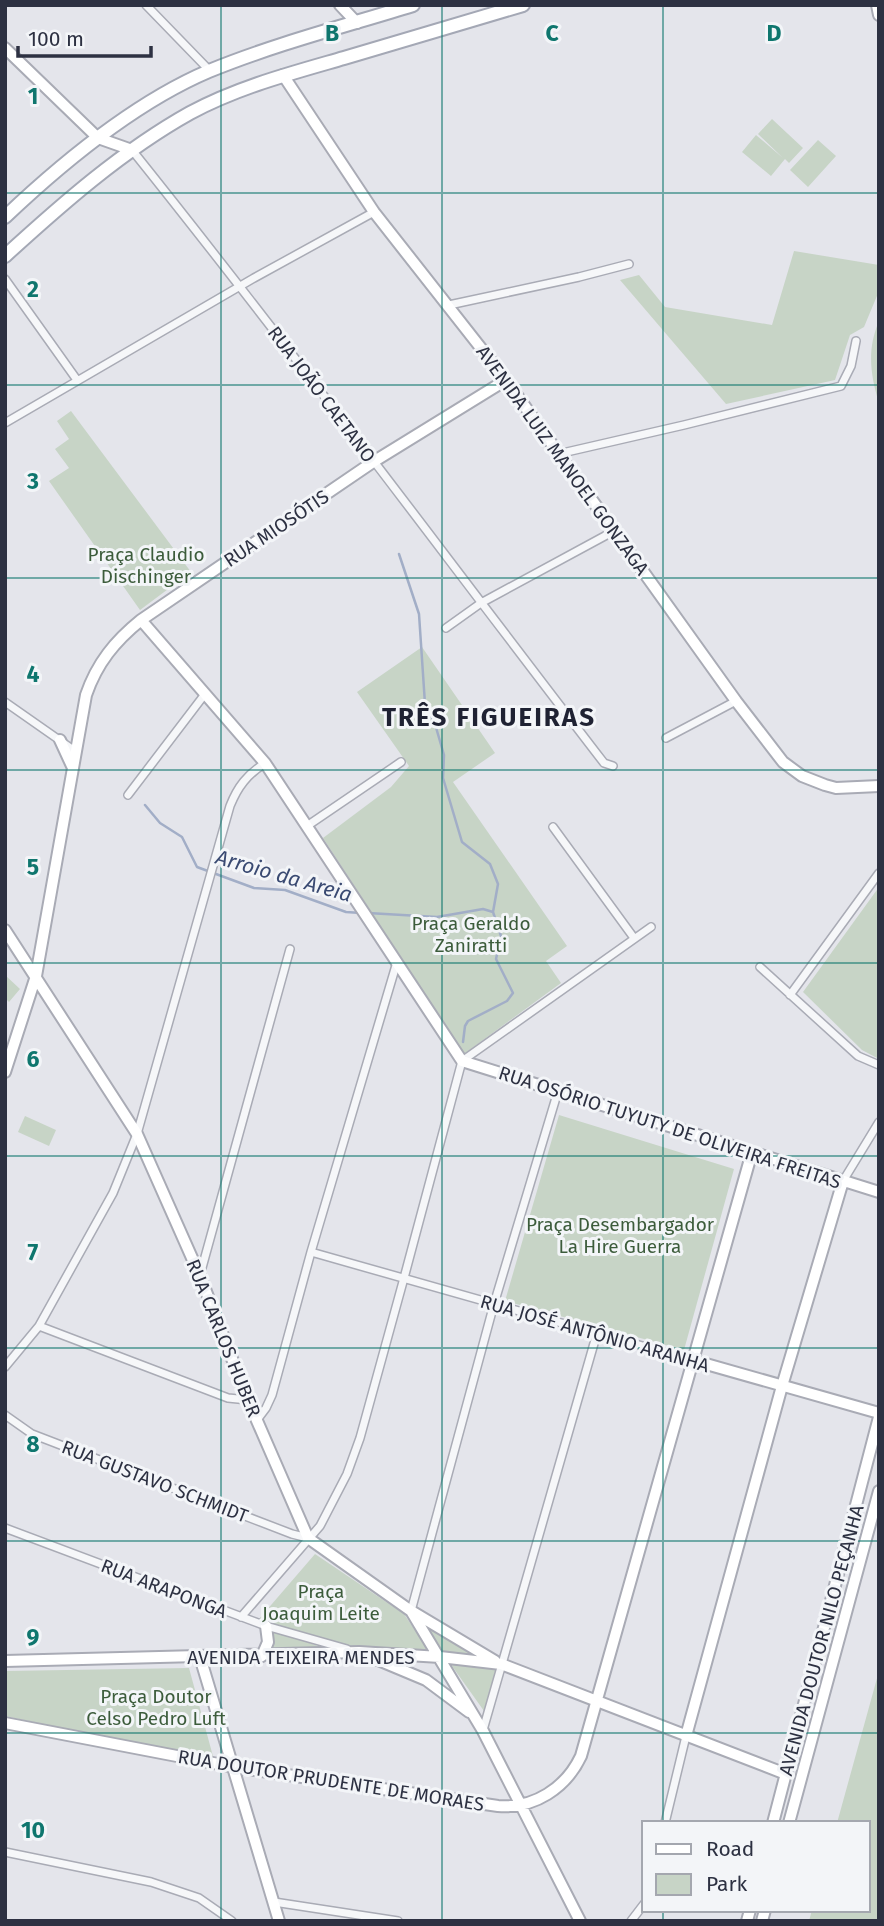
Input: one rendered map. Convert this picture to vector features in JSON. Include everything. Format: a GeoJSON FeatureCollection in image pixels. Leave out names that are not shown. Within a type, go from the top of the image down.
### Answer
{"type":"FeatureCollection","features":[{"type":"Feature","properties":{"kind":"main road"},"geometry":{"type":"LineString","coordinates":[[5,217],[98,138],[176,87],[210,71],[413,5]]}},
{"type":"Feature","properties":{"kind":"main road"},"geometry":{"type":"LineString","coordinates":[[5,256],[50,215],[132,150],[189,114],[226,95],[284,75],[523,5]]}},
{"type":"Feature","properties":{"kind":"street"},"geometry":{"type":"LineString","coordinates":[[146,5],[210,71]]}},
{"type":"Feature","properties":{"kind":"street"},"geometry":{"type":"LineString","coordinates":[[341,5],[357,23]]}},
{"type":"Feature","properties":{"kind":"street"},"geometry":{"type":"LineString","coordinates":[[877,5],[879,15]]}},
{"type":"Feature","properties":{"kind":"street"},"geometry":{"type":"LineString","coordinates":[[5,48],[98,138],[132,150]]}},
{"type":"Feature","properties":{"kind":"street","name":"AVENIDA LUIZ MANOEL GONZAGA"},"geometry":{"type":"LineString","coordinates":[[284,75],[374,212],[506,380],[736,701],[783,762],[802,776],[836,788],[876,788]]}},
{"type":"Feature","properties":{"kind":"street","name":"RUA JOÃO CAETANO"},"geometry":{"type":"LineString","coordinates":[[132,150],[241,286],[604,763],[613,766]]}},
{"type":"Feature","properties":{"kind":"street"},"geometry":{"type":"LineString","coordinates":[[5,423],[374,212]]}},
{"type":"Feature","properties":{"kind":"street"},"geometry":{"type":"LineString","coordinates":[[449,305],[629,264]]}},
{"type":"Feature","properties":{"kind":"street"},"geometry":{"type":"LineString","coordinates":[[5,279],[77,380]]}},
{"type":"Feature","properties":{"kind":"street"},"geometry":{"type":"LineString","coordinates":[[558,453],[841,386],[851,366],[856,341]]}},
{"type":"Feature","properties":{"kind":"street","name":"RUA MIOSÓTIS"},"geometry":{"type":"LineString","coordinates":[[5,1072],[36,976],[86,695],[97,666],[125,633],[141,620],[373,462],[506,380]]}},
{"type":"Feature","properties":{"kind":"street"},"geometry":{"type":"LineString","coordinates":[[446,628],[481,603],[614,531]]}},
{"type":"Feature","properties":{"kind":"street"},"geometry":{"type":"LineString","coordinates":[[141,620],[265,763],[461,1061]]}},
{"type":"Feature","properties":{"kind":"street"},"geometry":{"type":"LineString","coordinates":[[128,794],[205,694]]}},
{"type":"Feature","properties":{"kind":"street"},"geometry":{"type":"LineString","coordinates":[[666,738],[736,701]]}},
{"type":"Feature","properties":{"kind":"street"},"geometry":{"type":"LineString","coordinates":[[5,702],[75,751]]}},
{"type":"Feature","properties":{"kind":"street"},"geometry":{"type":"LineString","coordinates":[[60,740],[72,768]]}},
{"type":"Feature","properties":{"kind":"street"},"geometry":{"type":"LineString","coordinates":[[307,826],[401,762]]}},
{"type":"Feature","properties":{"kind":"street"},"geometry":{"type":"LineString","coordinates":[[5,1367],[38,1326],[113,1193],[137,1134],[230,806],[238,787],[249,774],[265,763]]}},
{"type":"Feature","properties":{"kind":"street"},"geometry":{"type":"LineString","coordinates":[[553,827],[634,938]]}},
{"type":"Feature","properties":{"kind":"street"},"geometry":{"type":"LineString","coordinates":[[790,995],[879,873]]}},
{"type":"Feature","properties":{"kind":"street"},"geometry":{"type":"LineString","coordinates":[[242,1617],[320,1526],[347,1474],[360,1438],[461,1061],[651,927]]}},
{"type":"Feature","properties":{"kind":"street","name":"RUA CARLOS HUBER"},"geometry":{"type":"LineString","coordinates":[[5,930],[137,1134],[200,1276],[248,1399],[308,1538]]}},
{"type":"Feature","properties":{"kind":"street"},"geometry":{"type":"LineString","coordinates":[[200,1276],[290,949]]}},
{"type":"Feature","properties":{"kind":"street"},"geometry":{"type":"LineString","coordinates":[[257,1420],[272,1395],[311,1252],[397,962]]}},
{"type":"Feature","properties":{"kind":"street"},"geometry":{"type":"LineString","coordinates":[[760,967],[858,1056],[879,1065]]}},
{"type":"Feature","properties":{"kind":"street","name":"RUA OSÓRIO TUYUTY DE OLIVEIRA FREITAS"},"geometry":{"type":"LineString","coordinates":[[461,1061],[879,1192]]}},
{"type":"Feature","properties":{"kind":"street"},"geometry":{"type":"LineString","coordinates":[[558,1091],[494,1304],[411,1611],[483,1731],[580,1921]]}},
{"type":"Feature","properties":{"kind":"street"},"geometry":{"type":"LineString","coordinates":[[665,1821],[686,1736],[782,1386],[843,1181],[879,1122]]}},
{"type":"Feature","properties":{"kind":"street","name":"RUA DOUTOR PRUDENTE DE MORAES"},"geometry":{"type":"LineString","coordinates":[[5,1723],[234,1767],[498,1806],[522,1805],[536,1801],[552,1790],[574,1771],[581,1756],[752,1152]]}},
{"type":"Feature","properties":{"kind":"street","name":"RUA JOSÉ ANTÔNIO ARANHA"},"geometry":{"type":"LineString","coordinates":[[311,1252],[879,1415]]}},
{"type":"Feature","properties":{"kind":"street"},"geometry":{"type":"LineString","coordinates":[[38,1326],[228,1398],[248,1399]]}},
{"type":"Feature","properties":{"kind":"street"},"geometry":{"type":"LineString","coordinates":[[483,1731],[597,1333]]}},
{"type":"Feature","properties":{"kind":"street","name":"RUA GUSTAVO SCHMIDT"},"geometry":{"type":"LineString","coordinates":[[5,1415],[32,1434],[308,1538]]}},
{"type":"Feature","properties":{"kind":"street","name":"AVENIDA DOUTOR NILO PEÇANHA"},"geometry":{"type":"LineString","coordinates":[[774,1821],[879,1415]]}},
{"type":"Feature","properties":{"kind":"street","name":"AVENIDA DOUTOR NILO PEÇANHA"},"geometry":{"type":"LineString","coordinates":[[790,1821],[879,1491]]}},
{"type":"Feature","properties":{"kind":"street","name":"RUA ARAPONGA"},"geometry":{"type":"LineString","coordinates":[[5,1528],[266,1626],[392,1664],[426,1680],[474,1715]]}},
{"type":"Feature","properties":{"kind":"street"},"geometry":{"type":"LineString","coordinates":[[308,1538],[411,1611],[501,1664]]}},
{"type":"Feature","properties":{"kind":"street"},"geometry":{"type":"LineString","coordinates":[[262,1656],[268,1642],[266,1626]]}},
{"type":"Feature","properties":{"kind":"street","name":"AVENIDA TEIXEIRA MENDES"},"geometry":{"type":"LineString","coordinates":[[5,1661],[359,1652],[501,1664],[786,1774]]}},
{"type":"Feature","properties":{"kind":"street"},"geometry":{"type":"LineString","coordinates":[[200,1657],[279,1921]]}},
{"type":"Feature","properties":{"kind":"street"},"geometry":{"type":"LineString","coordinates":[[786,1774],[793,1787],[795,1801]]}},
{"type":"Feature","properties":{"kind":"street"},"geometry":{"type":"LineString","coordinates":[[5,1852],[151,1882],[200,1898],[232,1921]]}},
{"type":"Feature","properties":{"kind":"street"},"geometry":{"type":"LineString","coordinates":[[274,1902],[398,1921]]}},
{"type":"Feature","properties":{"kind":"street"},"geometry":{"type":"LineString","coordinates":[[631,1921],[642,1907]]}},
{"type":"Feature","properties":{"kind":"green space"},"geometry":{"type":"Polygon","coordinates":[[[772,119],[803,148],[789,163],[785,159],[771,176],[742,152],[756,135],[783,158],[758,134],[772,119]]]}},
{"type":"Feature","properties":{"kind":"green space"},"geometry":{"type":"Polygon","coordinates":[[[818,140],[836,156],[808,187],[790,170],[818,140]]]}},
{"type":"Feature","properties":{"kind":"green space"},"geometry":{"type":"Polygon","coordinates":[[[794,251],[879,265],[879,291],[864,327],[850,335],[835,380],[726,404],[620,280],[639,275],[665,307],[772,325],[794,251]]]}},
{"type":"Feature","properties":{"kind":"green space"},"geometry":{"type":"Polygon","coordinates":[[[879,321],[879,403],[871,352],[879,321]]]}},
{"type":"Feature","properties":{"kind":"green space","name":"Praça Claudio Dischinger"},"geometry":{"type":"Polygon","coordinates":[[[71,411],[191,572],[140,610],[49,481],[69,468],[55,449],[69,439],[57,421],[71,411]]]}},
{"type":"Feature","properties":{"kind":"green space","name":"Praça Geraldo Zaniratti"},"geometry":{"type":"Polygon","coordinates":[[[422,647],[495,753],[453,782],[567,946],[546,961],[561,983],[464,1054],[323,838],[391,787],[409,766],[357,692],[422,647]]]}},
{"type":"Feature","properties":{"kind":"green space"},"geometry":{"type":"Polygon","coordinates":[[[879,887],[879,1059],[862,1050],[803,992],[879,887]]]}},
{"type":"Feature","properties":{"kind":"green space"},"geometry":{"type":"Polygon","coordinates":[[[5,975],[20,989],[9,1002],[5,998],[5,975]]]}},
{"type":"Feature","properties":{"kind":"green space","name":"Praça Desembargador La Hire Guerra"},"geometry":{"type":"Polygon","coordinates":[[[559,1115],[734,1169],[684,1350],[505,1301],[559,1115]]]}},
{"type":"Feature","properties":{"kind":"green space"},"geometry":{"type":"Polygon","coordinates":[[[25,1116],[56,1130],[49,1146],[18,1132],[25,1116]]]}},
{"type":"Feature","properties":{"kind":"green space","name":"Praça Joaquim Leite"},"geometry":{"type":"Polygon","coordinates":[[[315,1554],[404,1614],[429,1651],[351,1649],[259,1619],[315,1554]]]}},
{"type":"Feature","properties":{"kind":"green space"},"geometry":{"type":"Polygon","coordinates":[[[420,1619],[490,1659],[442,1654],[420,1619]]]}},
{"type":"Feature","properties":{"kind":"green space"},"geometry":{"type":"Polygon","coordinates":[[[272,1630],[321,1647],[271,1648],[272,1630]]]}},
{"type":"Feature","properties":{"kind":"green space"},"geometry":{"type":"Polygon","coordinates":[[[447,1659],[496,1668],[484,1711],[447,1659]]]}},
{"type":"Feature","properties":{"kind":"green space","name":"Praça Doutor Celso Pedro Luft"},"geometry":{"type":"Polygon","coordinates":[[[189,1668],[214,1760],[5,1716],[5,1671],[189,1668]]]}},
{"type":"Feature","properties":{"kind":"green space"},"geometry":{"type":"Polygon","coordinates":[[[879,1671],[879,1921],[809,1921],[811,1912],[870,1912],[870,1821],[838,1821],[879,1671]]]}},
{"type":"Feature","properties":{"kind":"waterway"},"geometry":{"type":"LineString","coordinates":[[399,554],[419,614],[425,704],[435,724],[444,755],[443,778],[462,842],[490,864],[498,884],[493,912]]}},
{"type":"Feature","properties":{"kind":"waterway","name":"Arroio da Areia"},"geometry":{"type":"LineString","coordinates":[[145,805],[160,823],[182,837],[197,867],[254,888],[285,890],[346,912],[361,913]]}},
{"type":"Feature","properties":{"kind":"waterway","name":"Arroio da Areia"},"geometry":{"type":"LineString","coordinates":[[368,913],[437,917],[483,909],[493,912],[501,936],[496,959],[513,993],[507,1001],[468,1021],[463,1042]]}},
{"type":"Feature","properties":{"kind":"district","name":"TRÊS FIGUEIRAS"},"geometry":{"type":"Point","coordinates":[489,717]}}]}
